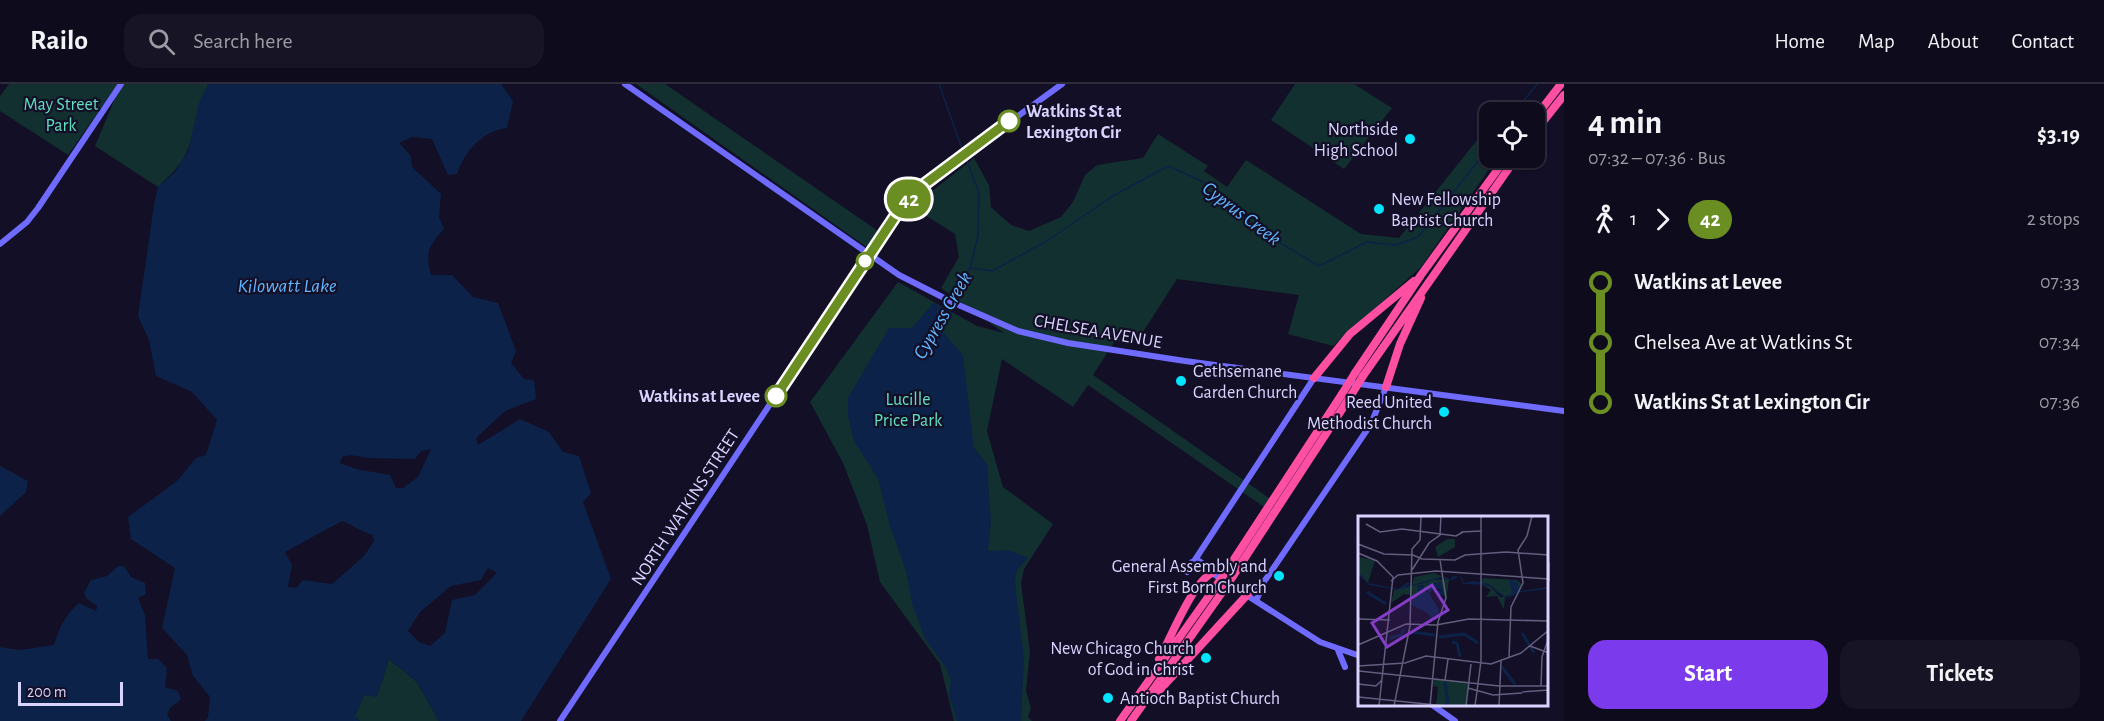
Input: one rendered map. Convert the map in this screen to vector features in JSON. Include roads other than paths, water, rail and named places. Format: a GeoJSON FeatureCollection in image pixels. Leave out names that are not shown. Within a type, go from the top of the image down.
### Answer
{"type":"FeatureCollection","features":[{"type":"Feature","properties":{"kind":"highway"},"geometry":{"type":"LineString","coordinates":[[1545,105],[1561,84]]}},
{"type":"Feature","properties":{"kind":"highway"},"geometry":{"type":"LineString","coordinates":[[1545,119],[1564,95]]}},
{"type":"Feature","properties":{"kind":"highway"},"geometry":{"type":"LineString","coordinates":[[1314,378],[1350,334],[1421,275],[1444,251],[1506,168]]}},
{"type":"Feature","properties":{"kind":"highway"},"geometry":{"type":"LineString","coordinates":[[1386,387],[1413,314],[1441,262],[1444,251]]}},
{"type":"Feature","properties":{"kind":"highway"},"geometry":{"type":"LineString","coordinates":[[1359,374],[1441,262]]}},
{"type":"Feature","properties":{"kind":"highway"},"geometry":{"type":"LineString","coordinates":[[1131,721],[1220,589],[1421,275]]}},
{"type":"Feature","properties":{"kind":"highway"},"geometry":{"type":"LineString","coordinates":[[1143,688],[1208,572]]}},
{"type":"Feature","properties":{"kind":"highway"},"geometry":{"type":"LineString","coordinates":[[1120,721],[1220,589]]}},
{"type":"Feature","properties":{"kind":"highway"},"geometry":{"type":"LineString","coordinates":[[1142,706],[1157,693],[1246,595]]}},
{"type":"Feature","properties":{"kind":"main road"},"geometry":{"type":"LineString","coordinates":[[0,244],[27,222],[38,208],[121,84]]}},
{"type":"Feature","properties":{"kind":"main road","name":"CHELSEA AVENUE"},"geometry":{"type":"LineString","coordinates":[[625,84],[869,255],[928,291],[1018,331],[1068,343],[1564,411]]}},
{"type":"Feature","properties":{"kind":"main road","name":"NORTH WATKINS STREET"},"geometry":{"type":"LineString","coordinates":[[560,721],[898,212],[918,189],[1062,84]]}},
{"type":"Feature","properties":{"kind":"main road"},"geometry":{"type":"LineString","coordinates":[[1314,378],[1187,572],[1196,568],[1208,572],[1312,638],[1338,650],[1357,655]]}},
{"type":"Feature","properties":{"kind":"main road"},"geometry":{"type":"LineString","coordinates":[[1256,601],[1266,579],[1371,424],[1386,387]]}},
{"type":"Feature","properties":{"kind":"main road"},"geometry":{"type":"LineString","coordinates":[[1194,562],[1210,569],[1208,572]]}},
{"type":"Feature","properties":{"kind":"main road"},"geometry":{"type":"LineString","coordinates":[[1246,595],[1266,579]]}},
{"type":"Feature","properties":{"kind":"main road"},"geometry":{"type":"LineString","coordinates":[[1338,650],[1345,667]]}},
{"type":"Feature","properties":{"kind":"main road"},"geometry":{"type":"LineString","coordinates":[[1432,706],[1455,721]]}},
{"type":"Feature","properties":{"kind":"water","name":"Kilowatt Lake"},"geometry":{"type":"Polygon","coordinates":[[[208,84],[501,84],[513,101],[507,128],[482,138],[470,150],[457,174],[448,175],[432,139],[412,137],[399,143],[411,156],[412,167],[441,194],[439,217],[444,229],[429,250],[428,261],[431,275],[452,275],[473,297],[498,303],[516,351],[511,363],[524,379],[534,380],[536,399],[505,411],[476,438],[478,445],[520,419],[549,432],[563,452],[579,456],[591,493],[583,502],[611,579],[521,721],[439,721],[417,682],[389,659],[377,697],[364,695],[355,716],[360,721],[205,721],[208,717],[210,697],[193,676],[187,655],[162,628],[175,568],[131,539],[128,517],[177,481],[196,458],[206,455],[217,420],[192,392],[156,376],[149,340],[138,316],[158,187],[175,172],[188,151],[199,103],[208,84]],[[431,449],[421,451],[415,459],[369,458],[350,455],[342,457],[340,463],[356,469],[390,475],[396,488],[403,488],[418,477],[431,449]],[[342,521],[285,552],[292,565],[288,587],[296,588],[303,580],[332,584],[364,556],[374,541],[373,535],[342,521]],[[488,568],[481,580],[451,586],[420,612],[408,631],[419,642],[430,646],[445,633],[452,600],[475,595],[497,573],[488,568]]]}},
{"type":"Feature","properties":{"kind":"water","name":"Lucille Price Park"},"geometry":{"type":"Polygon","coordinates":[[[933,303],[953,312],[941,330],[963,355],[974,448],[987,464],[991,522],[988,551],[1009,550],[1028,558],[1017,570],[1015,582],[1024,658],[1021,721],[957,721],[949,695],[951,680],[946,668],[925,638],[912,604],[906,571],[890,526],[878,479],[854,441],[848,416],[848,398],[889,328],[912,328],[933,303]]]}},
{"type":"Feature","properties":{"kind":"water"},"geometry":{"type":"Polygon","coordinates":[[[0,466],[28,481],[26,492],[0,516],[0,466]]]}},
{"type":"Feature","properties":{"kind":"water"},"geometry":{"type":"Polygon","coordinates":[[[118,566],[124,566],[131,577],[145,583],[146,594],[138,598],[145,615],[148,659],[158,659],[167,668],[165,687],[178,691],[181,699],[170,708],[167,715],[171,721],[0,721],[0,647],[20,650],[54,645],[63,622],[79,603],[96,611],[97,606],[87,599],[84,593],[91,580],[107,576],[118,566]]]}},
{"type":"Feature","properties":{"kind":"waterway","name":"Cypress Creek"},"geometry":{"type":"LineString","coordinates":[[939,84],[964,154]]}},
{"type":"Feature","properties":{"kind":"waterway","name":"Cyprus Creek"},"geometry":{"type":"LineString","coordinates":[[1523,102],[1537,84]]}},
{"type":"Feature","properties":{"kind":"waterway","name":"Cypress Creek"},"geometry":{"type":"LineString","coordinates":[[950,297],[970,268],[978,236],[979,193],[966,158]]}},
{"type":"Feature","properties":{"kind":"waterway","name":"Cyprus Creek"},"geometry":{"type":"LineString","coordinates":[[971,268],[992,271],[1047,241],[1111,197],[1168,166],[1210,185],[1260,231],[1319,266],[1367,242],[1396,245],[1418,237],[1479,160]]}},
{"type":"Feature","properties":{"kind":"place","name":"Watkins St at Lexington Cir"},"geometry":{"type":"Point","coordinates":[1009,121]}},
{"type":"Feature","properties":{"kind":"place","name":"Northside High School"},"geometry":{"type":"Point","coordinates":[1410,139]}},
{"type":"Feature","properties":{"kind":"place","name":"New Fellowship Baptist Church"},"geometry":{"type":"Point","coordinates":[1379,209]}},
{"type":"Feature","properties":{"kind":"place","name":"Gethsemane Garden Church"},"geometry":{"type":"Point","coordinates":[1181,381]}},
{"type":"Feature","properties":{"kind":"place","name":"Watkins at Levee"},"geometry":{"type":"Point","coordinates":[776,396]}},
{"type":"Feature","properties":{"kind":"place","name":"Reed United Methodist Church"},"geometry":{"type":"Point","coordinates":[1444,412]}},
{"type":"Feature","properties":{"kind":"place","name":"General Assembly and First Born Church"},"geometry":{"type":"Point","coordinates":[1279,576]}},
{"type":"Feature","properties":{"kind":"place","name":"New Chicago Church of God in Christ"},"geometry":{"type":"Point","coordinates":[1206,658]}},
{"type":"Feature","properties":{"kind":"place","name":"Antioch Baptist Church"},"geometry":{"type":"Point","coordinates":[1108,698]}},
{"type":"Feature","properties":{"kind":"park label","name":"May Street Park"},"geometry":{"type":"Point","coordinates":[61,114]}}]}
